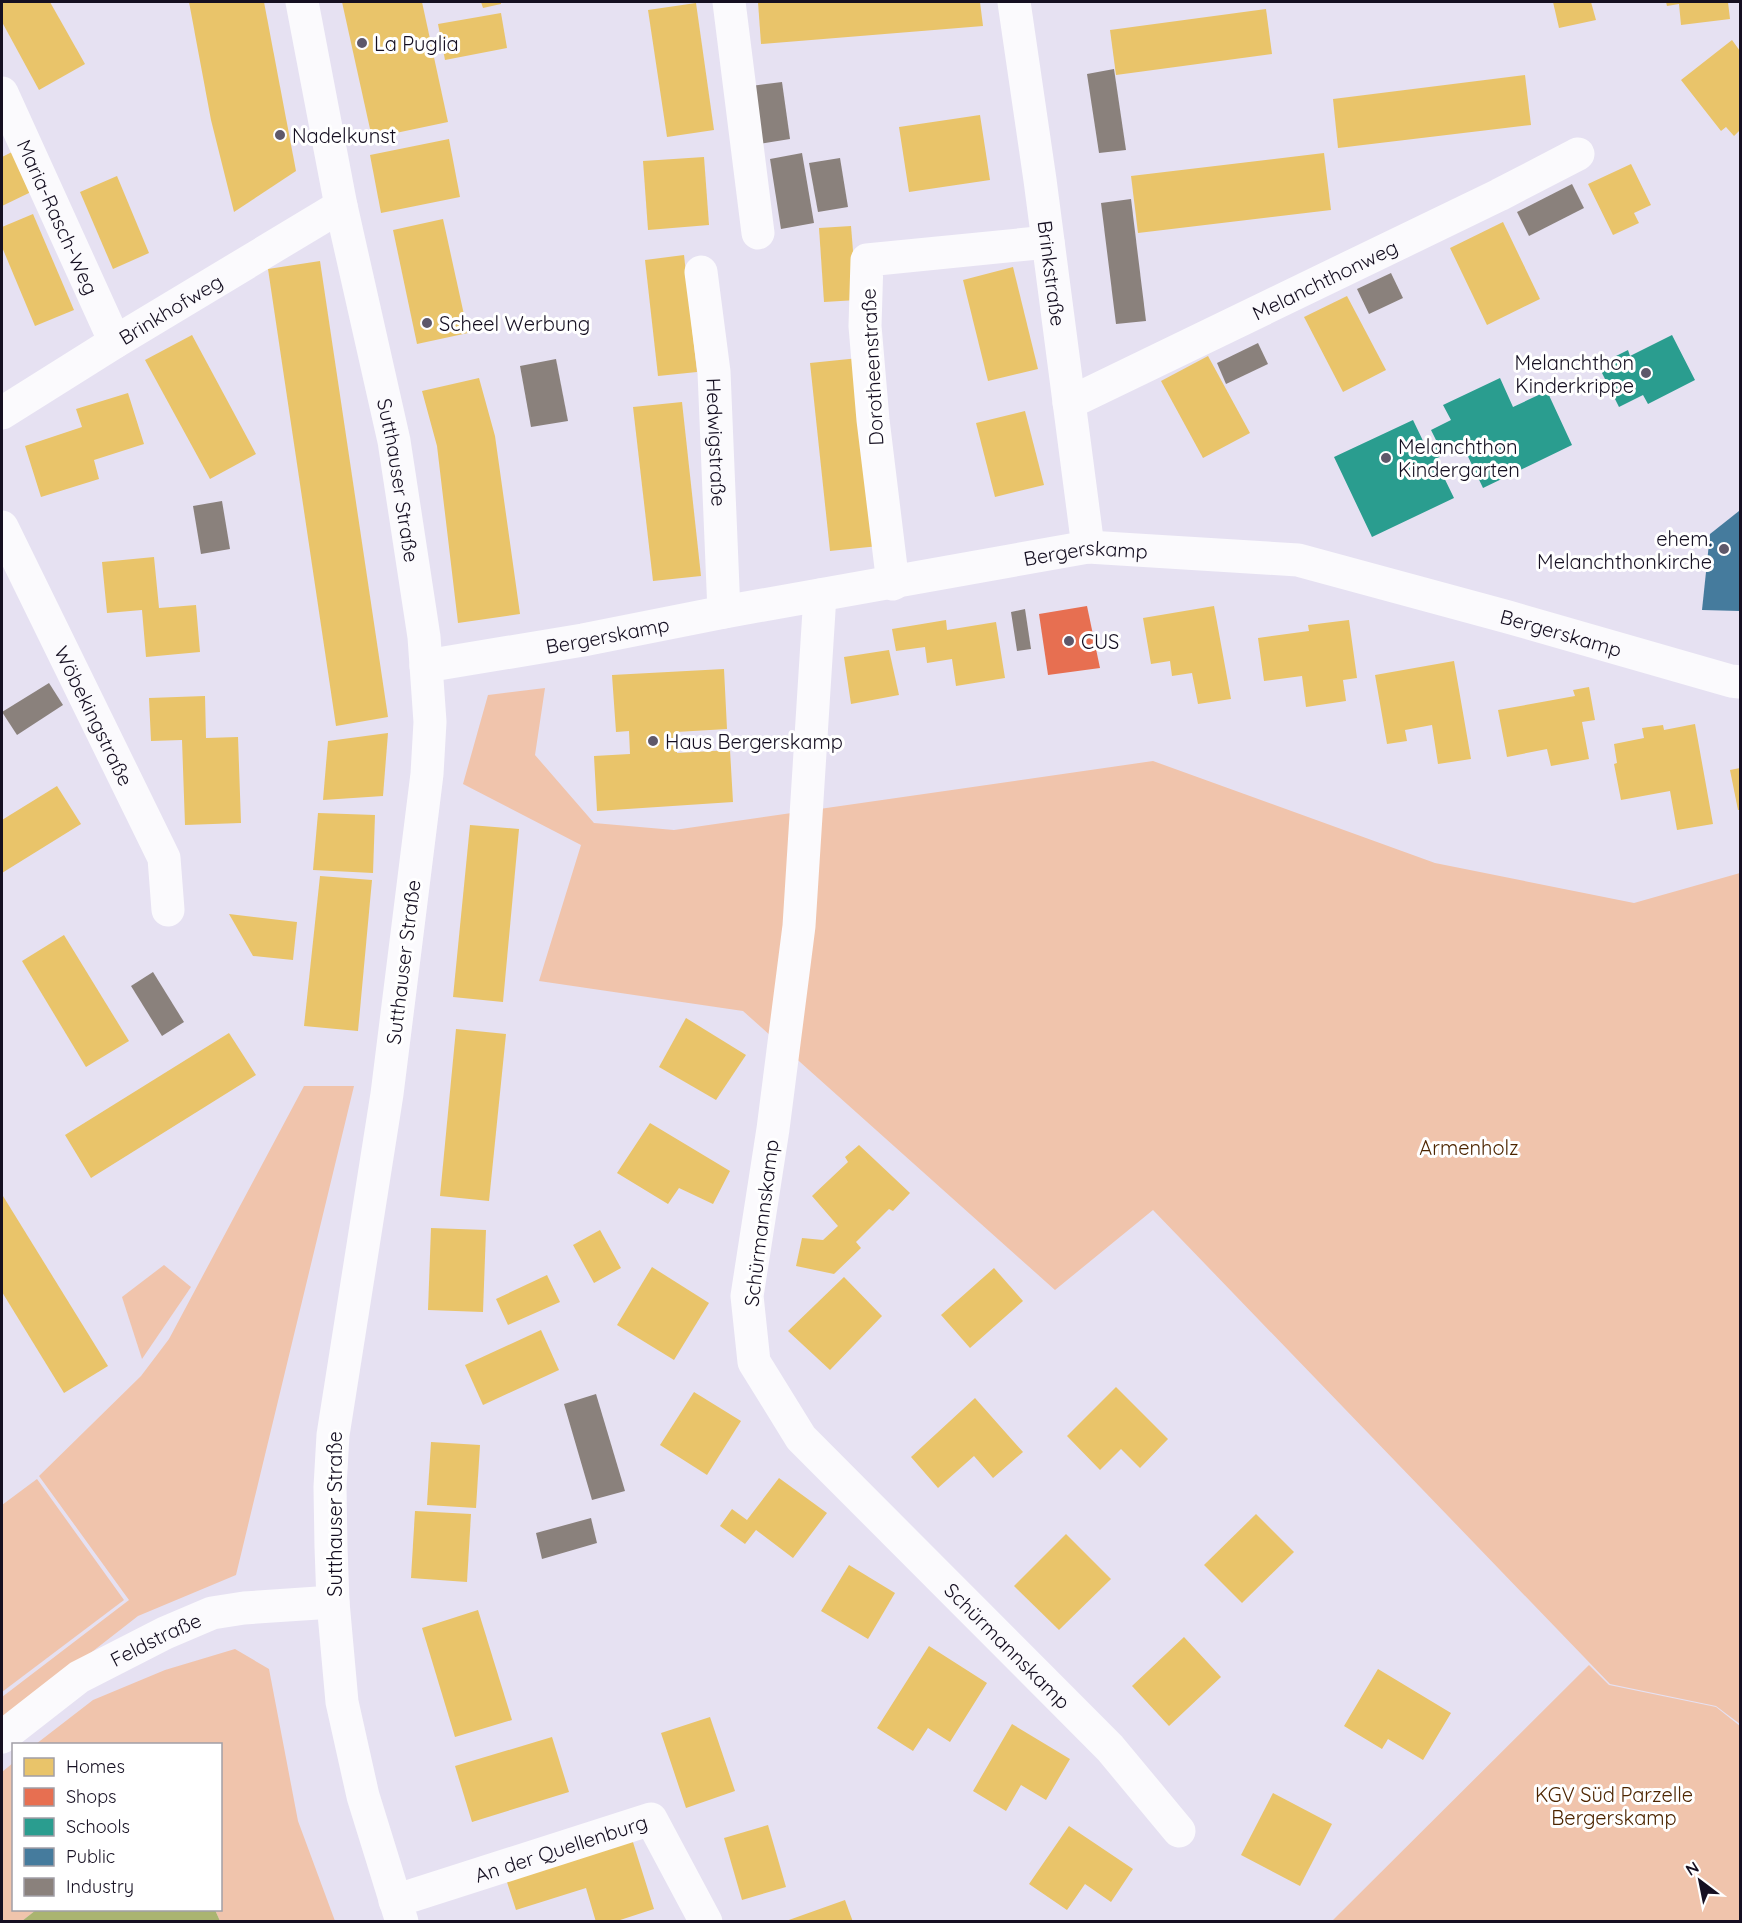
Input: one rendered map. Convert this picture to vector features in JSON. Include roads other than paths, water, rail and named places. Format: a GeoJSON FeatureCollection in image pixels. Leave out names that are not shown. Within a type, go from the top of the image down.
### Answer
{"type":"FeatureCollection","features":[{"type":"Feature","properties":{"kind":"street","name":"Sutthauser Straße"},"geometry":{"type":"LineString","coordinates":[[302,2],[341,206],[394,441],[423,628],[430,722],[427,774],[387,1094],[333,1435],[330,1487],[333,1602],[342,1702],[363,1796],[399,1911]]}},
{"type":"Feature","properties":{"kind":"street"},"geometry":{"type":"LineString","coordinates":[[729,2],[758,233]]}},
{"type":"Feature","properties":{"kind":"street","name":"Brinkstraße"},"geometry":{"type":"LineString","coordinates":[[1014,2],[1088,547]]}},
{"type":"Feature","properties":{"kind":"street","name":"Maria-Rasch-Weg"},"geometry":{"type":"LineString","coordinates":[[2,93],[115,342]]}},
{"type":"Feature","properties":{"kind":"street","name":"Melanchthonweg"},"geometry":{"type":"LineString","coordinates":[[1070,403],[1578,154]]}},
{"type":"Feature","properties":{"kind":"street","name":"Brinkhofweg"},"geometry":{"type":"LineString","coordinates":[[2,413],[341,206]]}},
{"type":"Feature","properties":{"kind":"street","name":"Dorotheenstraße"},"geometry":{"type":"LineString","coordinates":[[893,584],[873,420],[865,326],[867,260],[1048,242]]}},
{"type":"Feature","properties":{"kind":"street","name":"Hedwigstraße"},"geometry":{"type":"LineString","coordinates":[[701,272],[714,372],[724,612]]}},
{"type":"Feature","properties":{"kind":"street","name":"Wöbekingstraße"},"geometry":{"type":"LineString","coordinates":[[2,527],[164,858],[168,910]]}},
{"type":"Feature","properties":{"kind":"street","name":"Bergerskamp"},"geometry":{"type":"LineString","coordinates":[[426,666],[583,640],[724,612],[893,584],[1088,547],[1298,560],[1508,616],[1740,682]]}},
{"type":"Feature","properties":{"kind":"street","name":"Schürmannskamp"},"geometry":{"type":"LineString","coordinates":[[820,595],[799,926],[773,1130],[747,1296],[754,1362],[801,1438],[1110,1748],[1179,1831]]}},
{"type":"Feature","properties":{"kind":"street","name":"Feldstraße"},"geometry":{"type":"LineString","coordinates":[[2,1737],[79,1677],[165,1633],[212,1613],[244,1608],[333,1602]]}},
{"type":"Feature","properties":{"kind":"street","name":"An der Quellenburg"},"geometry":{"type":"LineString","coordinates":[[399,1911],[651,1819],[706,1922]]}},
{"type":"Feature","properties":{"kind":"place","name":"La Puglia"},"geometry":{"type":"Point","coordinates":[362,43]}},
{"type":"Feature","properties":{"kind":"place","name":"Nadelkunst"},"geometry":{"type":"Point","coordinates":[280,135]}},
{"type":"Feature","properties":{"kind":"place","name":"Scheel Werbung"},"geometry":{"type":"Point","coordinates":[427,323]}},
{"type":"Feature","properties":{"kind":"place","name":"Melanchthon Kinderkrippe"},"geometry":{"type":"Point","coordinates":[1646,373]}},
{"type":"Feature","properties":{"kind":"place","name":"Melanchthon Kindergarten"},"geometry":{"type":"Point","coordinates":[1386,458]}},
{"type":"Feature","properties":{"kind":"place","name":"ehem. Melanchthonkirche"},"geometry":{"type":"Point","coordinates":[1724,549]}},
{"type":"Feature","properties":{"kind":"place","name":"CUS"},"geometry":{"type":"Point","coordinates":[1069,641]}},
{"type":"Feature","properties":{"kind":"place","name":"Haus Bergerskamp"},"geometry":{"type":"Point","coordinates":[653,741]}},
{"type":"Feature","properties":{"kind":"park label","name":"Armenholz"},"geometry":{"type":"Point","coordinates":[1469,1147]}},
{"type":"Feature","properties":{"kind":"park label","name":"KGV Süd Parzelle Bergerskamp"},"geometry":{"type":"Point","coordinates":[1614,1806]}}]}
